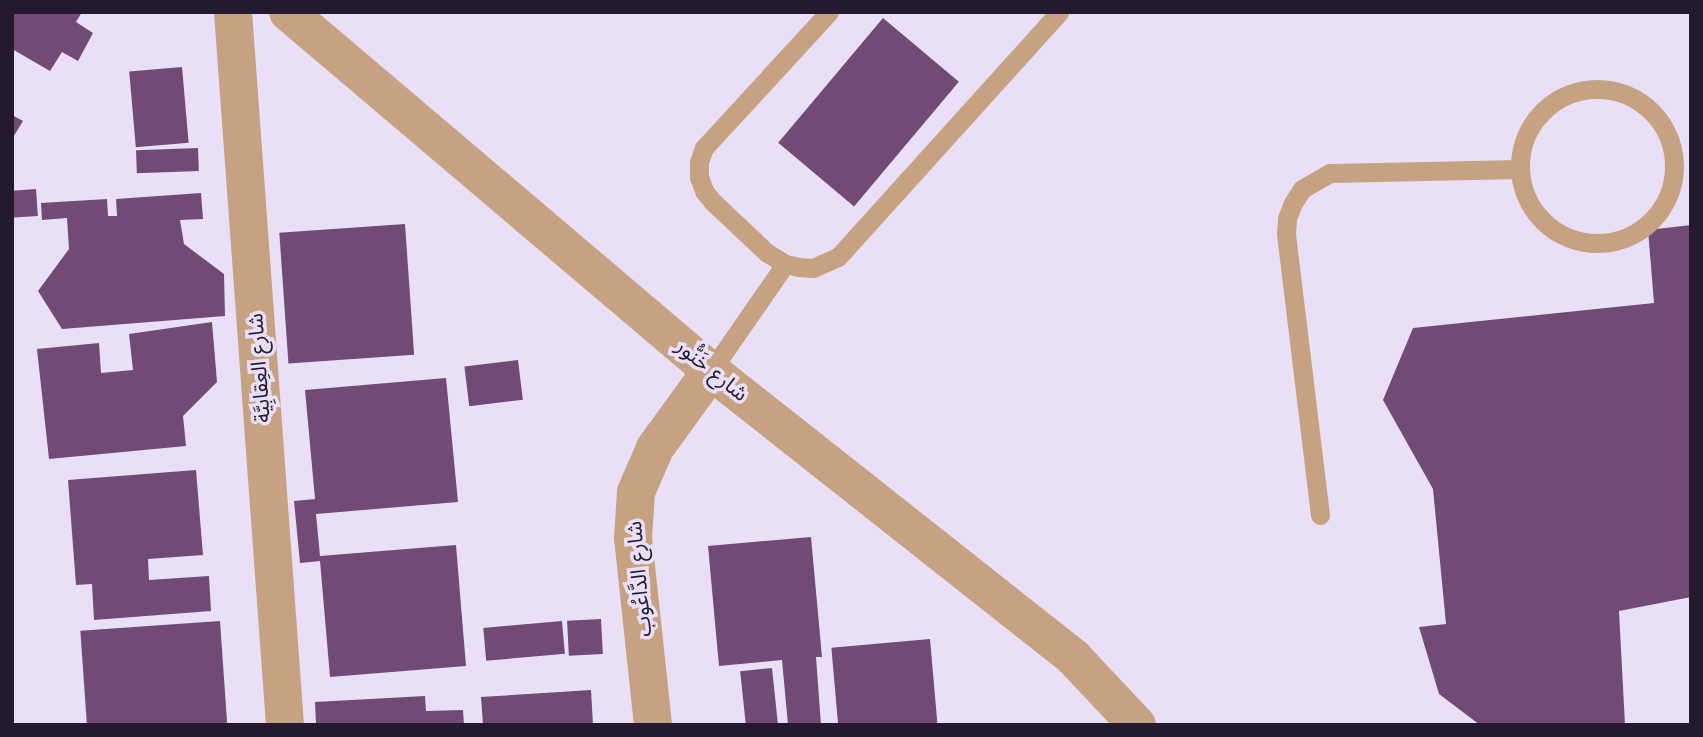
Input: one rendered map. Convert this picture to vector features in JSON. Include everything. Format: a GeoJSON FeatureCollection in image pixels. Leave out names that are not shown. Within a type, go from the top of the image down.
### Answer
{"type":"FeatureCollection","features":[{"type":"Feature","properties":{"kind":"street","name":"شارع العِقابِيَّة"},"geometry":{"type":"LineString","coordinates":[[233,12],[285,725]]}},
{"type":"Feature","properties":{"kind":"street","name":"شارع خَنُّور"},"geometry":{"type":"LineString","coordinates":[[288,12],[711,371],[1074,658],[1137,725]]}},
{"type":"Feature","properties":{"kind":"street","name":"شارع الدَّاعُوب"},"geometry":{"type":"LineString","coordinates":[[653,725],[633,538],[636,492],[655,448],[711,371]]}},
{"type":"Feature","properties":{"kind":"lane"},"geometry":{"type":"LineString","coordinates":[[829,12],[704,148],[699,162],[701,184],[713,202],[766,252],[785,264],[813,268],[838,257],[1059,12]]}},
{"type":"Feature","properties":{"kind":"lane"},"geometry":{"type":"LineString","coordinates":[[1604,89],[1629,96],[1652,111],[1667,134],[1674,154],[1673,181],[1664,206],[1646,226],[1625,239],[1598,244],[1572,239],[1540,218],[1525,195],[1520,169],[1524,141],[1536,117],[1556,100],[1582,90],[1604,89]]}},
{"type":"Feature","properties":{"kind":"lane"},"geometry":{"type":"LineString","coordinates":[[1320,515],[1286,234],[1287,218],[1293,203],[1302,189],[1330,173],[1520,169]]}},
{"type":"Feature","properties":{"kind":"lane"},"geometry":{"type":"LineString","coordinates":[[711,371],[785,264]]}},
{"type":"Feature","properties":{"kind":"building"},"geometry":{"type":"Polygon","coordinates":[[[12,12],[82,12],[76,22],[93,33],[78,61],[62,52],[50,71],[12,49],[12,12]]]}},
{"type":"Feature","properties":{"kind":"building"},"geometry":{"type":"Polygon","coordinates":[[[883,18],[959,82],[854,207],[778,143],[883,18]]]}},
{"type":"Feature","properties":{"kind":"building"},"geometry":{"type":"Polygon","coordinates":[[[182,67],[189,143],[136,147],[129,72],[182,67]]]}},
{"type":"Feature","properties":{"kind":"building"},"geometry":{"type":"Polygon","coordinates":[[[12,115],[23,121],[12,139],[12,115]]]}},
{"type":"Feature","properties":{"kind":"building"},"geometry":{"type":"Polygon","coordinates":[[[198,148],[199,171],[137,173],[136,150],[198,148]]]}},
{"type":"Feature","properties":{"kind":"building"},"geometry":{"type":"Polygon","coordinates":[[[36,189],[38,216],[14,218],[12,191],[36,189]]]}},
{"type":"Feature","properties":{"kind":"building"},"geometry":{"type":"Polygon","coordinates":[[[201,193],[203,219],[180,220],[184,244],[224,274],[225,316],[62,329],[38,291],[69,249],[67,218],[42,220],[41,203],[107,199],[108,216],[117,216],[116,199],[201,193]]]}},
{"type":"Feature","properties":{"kind":"building"},"geometry":{"type":"Polygon","coordinates":[[[405,224],[414,355],[288,363],[279,233],[405,224]]]}},
{"type":"Feature","properties":{"kind":"building"},"geometry":{"type":"Polygon","coordinates":[[[1691,225],[1691,597],[1619,611],[1625,725],[1480,725],[1439,694],[1419,627],[1446,624],[1433,489],[1383,400],[1413,328],[1654,303],[1648,230],[1691,225]]]}},
{"type":"Feature","properties":{"kind":"building"},"geometry":{"type":"Polygon","coordinates":[[[212,322],[217,382],[183,416],[186,446],[49,459],[37,349],[99,343],[101,373],[133,370],[129,334],[212,322]]]}},
{"type":"Feature","properties":{"kind":"building"},"geometry":{"type":"Polygon","coordinates":[[[518,360],[523,400],[469,406],[464,367],[518,360]]]}},
{"type":"Feature","properties":{"kind":"building"},"geometry":{"type":"Polygon","coordinates":[[[446,378],[458,502],[316,514],[320,556],[456,545],[466,666],[330,677],[320,561],[300,563],[294,501],[315,499],[305,390],[446,378]]]}},
{"type":"Feature","properties":{"kind":"building"},"geometry":{"type":"Polygon","coordinates":[[[196,470],[203,555],[148,559],[149,580],[209,576],[211,611],[94,620],[92,584],[76,585],[68,480],[196,470]]]}},
{"type":"Feature","properties":{"kind":"building"},"geometry":{"type":"Polygon","coordinates":[[[811,537],[822,657],[816,657],[821,725],[788,725],[782,660],[719,666],[708,546],[811,537]]]}},
{"type":"Feature","properties":{"kind":"building"},"geometry":{"type":"Polygon","coordinates":[[[601,619],[603,654],[569,656],[567,621],[601,619]]]}},
{"type":"Feature","properties":{"kind":"building"},"geometry":{"type":"Polygon","coordinates":[[[220,621],[227,723],[87,725],[80,631],[220,621]]]}},
{"type":"Feature","properties":{"kind":"building"},"geometry":{"type":"Polygon","coordinates":[[[562,621],[565,654],[486,661],[483,628],[562,621]]]}},
{"type":"Feature","properties":{"kind":"building"},"geometry":{"type":"Polygon","coordinates":[[[930,639],[937,725],[838,725],[831,648],[930,639]]]}},
{"type":"Feature","properties":{"kind":"building"},"geometry":{"type":"Polygon","coordinates":[[[772,668],[778,725],[746,725],[740,671],[772,668]]]}},
{"type":"Feature","properties":{"kind":"building"},"geometry":{"type":"Polygon","coordinates":[[[591,690],[593,725],[483,725],[481,697],[591,690]]]}},
{"type":"Feature","properties":{"kind":"building"},"geometry":{"type":"Polygon","coordinates":[[[425,696],[426,711],[463,710],[464,725],[316,725],[315,702],[425,696]]]}}]}
